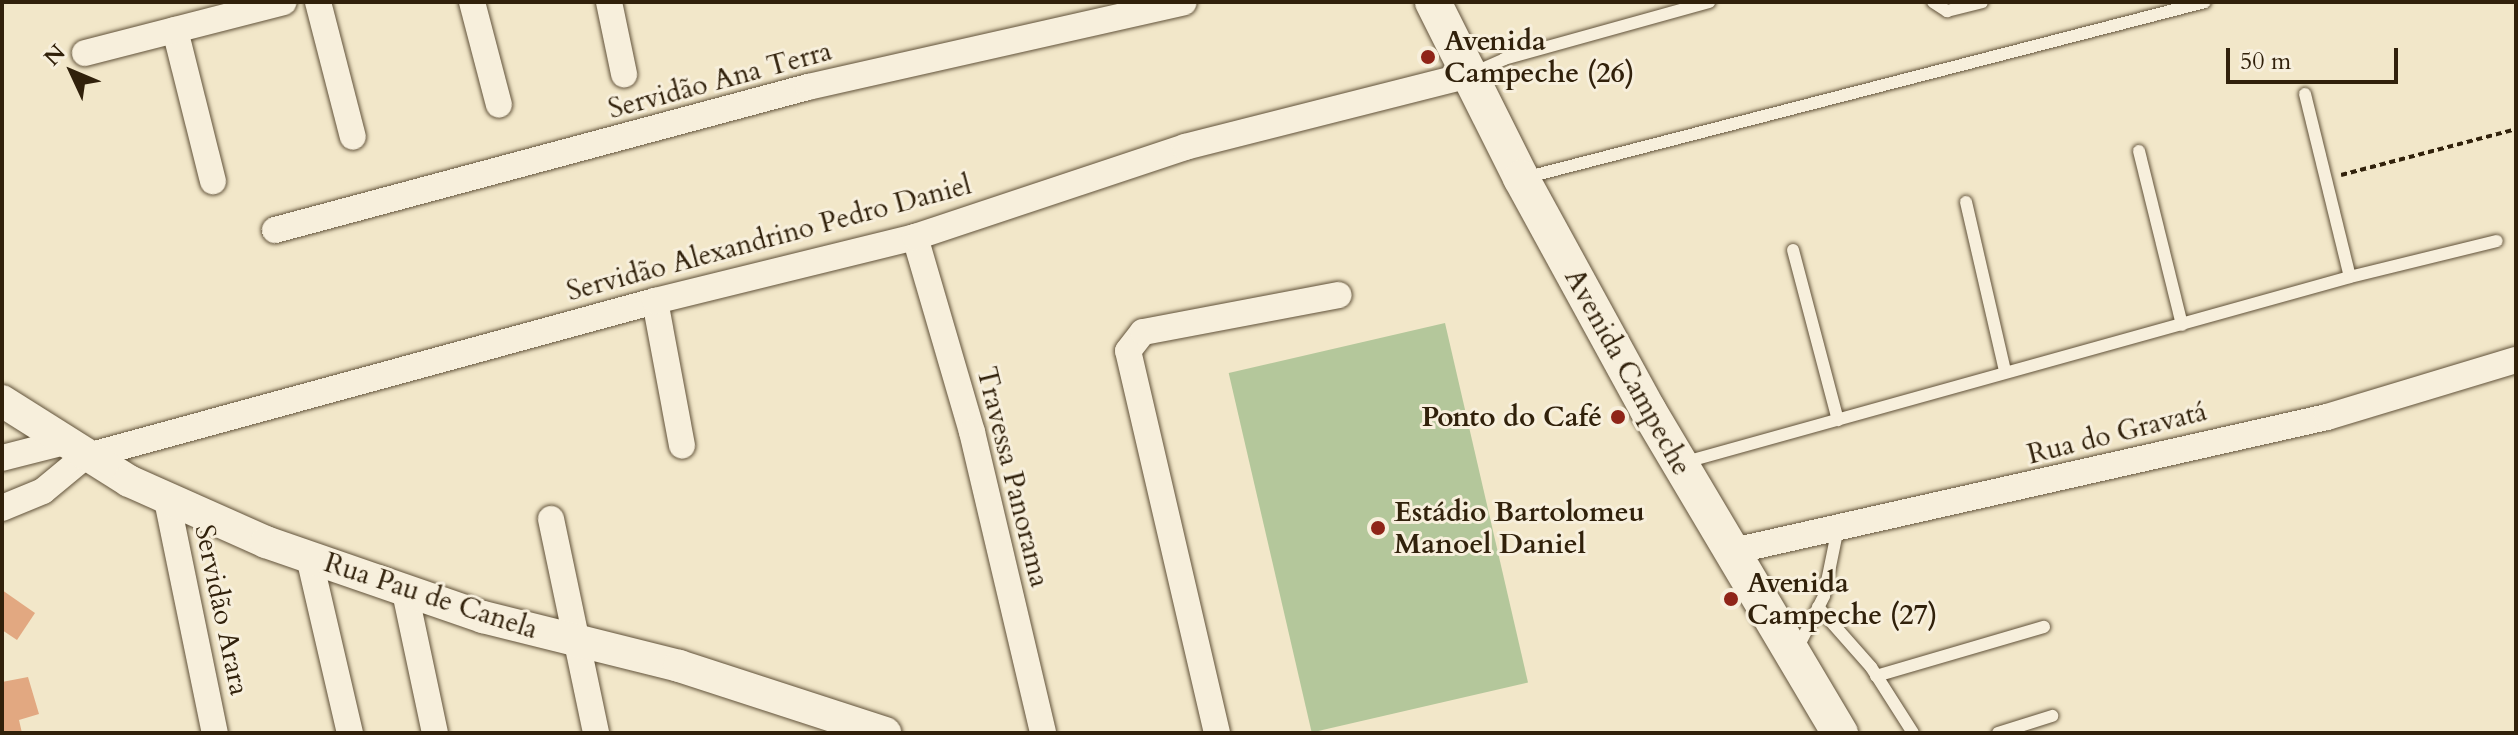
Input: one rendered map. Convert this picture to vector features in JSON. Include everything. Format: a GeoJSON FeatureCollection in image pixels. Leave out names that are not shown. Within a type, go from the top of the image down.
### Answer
{"type":"FeatureCollection","features":[{"type":"Feature","properties":{"kind":"main road","name":"Avenida Campeche"},"geometry":{"type":"LineString","coordinates":[[1433,2],[1521,178],[1679,464],[1792,659],[1840,733]]}},
{"type":"Feature","properties":{"kind":"street"},"geometry":{"type":"LineString","coordinates":[[85,53],[284,2]]}},
{"type":"Feature","properties":{"kind":"street"},"geometry":{"type":"LineString","coordinates":[[318,2],[353,137]]}},
{"type":"Feature","properties":{"kind":"street"},"geometry":{"type":"LineString","coordinates":[[472,2],[499,105]]}},
{"type":"Feature","properties":{"kind":"street"},"geometry":{"type":"LineString","coordinates":[[609,2],[624,74]]}},
{"type":"Feature","properties":{"kind":"street","name":"Servidão Ana Terra"},"geometry":{"type":"LineString","coordinates":[[275,230],[808,87],[1184,2]]}},
{"type":"Feature","properties":{"kind":"street"},"geometry":{"type":"LineString","coordinates":[[175,30],[213,181]]}},
{"type":"Feature","properties":{"kind":"street","name":"Servidão Alexandrino Pedro Daniel"},"geometry":{"type":"LineString","coordinates":[[2,458],[72,450],[915,237],[1185,147],[1469,75]]}},
{"type":"Feature","properties":{"kind":"street","name":"Travessa Panorama"},"geometry":{"type":"LineString","coordinates":[[915,237],[972,432],[1043,733]]}},
{"type":"Feature","properties":{"kind":"street"},"geometry":{"type":"LineString","coordinates":[[1217,733],[1128,351],[1143,332],[1339,295]]}},
{"type":"Feature","properties":{"kind":"street"},"geometry":{"type":"LineString","coordinates":[[655,301],[682,445]]}},
{"type":"Feature","properties":{"kind":"street","name":"Rua do Gravatá"},"geometry":{"type":"LineString","coordinates":[[1729,552],[2327,417],[2516,360]]}},
{"type":"Feature","properties":{"kind":"street","name":"Rua Pau de Canela"},"geometry":{"type":"LineString","coordinates":[[2,401],[72,450],[167,500],[309,557],[405,592],[722,679],[885,733]]}},
{"type":"Feature","properties":{"kind":"street"},"geometry":{"type":"LineString","coordinates":[[2,508],[43,491],[72,450]]}},
{"type":"Feature","properties":{"kind":"street","name":"Servidão Arara"},"geometry":{"type":"LineString","coordinates":[[167,500],[215,733]]}},
{"type":"Feature","properties":{"kind":"street"},"geometry":{"type":"LineString","coordinates":[[551,519],[596,733]]}},
{"type":"Feature","properties":{"kind":"street"},"geometry":{"type":"LineString","coordinates":[[309,557],[350,733]]}},
{"type":"Feature","properties":{"kind":"street"},"geometry":{"type":"LineString","coordinates":[[405,592],[435,733]]}},
{"type":"Feature","properties":{"kind":"lane"},"geometry":{"type":"LineString","coordinates":[[1469,75],[1504,59],[1709,2]]}},
{"type":"Feature","properties":{"kind":"lane"},"geometry":{"type":"LineString","coordinates":[[1933,2],[1947,11],[1982,2]]}},
{"type":"Feature","properties":{"kind":"lane"},"geometry":{"type":"LineString","coordinates":[[1521,178],[1598,162],[2205,2]]}},
{"type":"Feature","properties":{"kind":"lane"},"geometry":{"type":"LineString","coordinates":[[2305,94],[2350,277]]}},
{"type":"Feature","properties":{"kind":"lane"},"geometry":{"type":"LineString","coordinates":[[2139,151],[2182,325]]}},
{"type":"Feature","properties":{"kind":"lane"},"geometry":{"type":"LineString","coordinates":[[1966,202],[2005,371]]}},
{"type":"Feature","properties":{"kind":"lane"},"geometry":{"type":"LineString","coordinates":[[1679,464],[2005,371],[2350,277],[2497,241]]}},
{"type":"Feature","properties":{"kind":"lane"},"geometry":{"type":"LineString","coordinates":[[1793,250],[1838,420]]}},
{"type":"Feature","properties":{"kind":"lane"},"geometry":{"type":"LineString","coordinates":[[1792,659],[1818,607],[1838,528]]}},
{"type":"Feature","properties":{"kind":"lane"},"geometry":{"type":"LineString","coordinates":[[1818,607],[1876,676],[1913,733]]}},
{"type":"Feature","properties":{"kind":"lane"},"geometry":{"type":"LineString","coordinates":[[1876,676],[2044,627]]}},
{"type":"Feature","properties":{"kind":"lane"},"geometry":{"type":"LineString","coordinates":[[1998,733],[2052,716]]}},
{"type":"Feature","properties":{"kind":"path"},"geometry":{"type":"LineString","coordinates":[[2327,179],[2516,129]]}},
{"type":"Feature","properties":{"kind":"green space","name":"Estádio Bartolomeu Manoel Daniel"},"geometry":{"type":"Polygon","coordinates":[[[1445,323],[1528,683],[1312,732],[1229,373],[1445,323]]]}},
{"type":"Feature","properties":{"kind":"building"},"geometry":{"type":"Polygon","coordinates":[[[2,590],[35,613],[17,640],[2,630],[2,590]]]}},
{"type":"Feature","properties":{"kind":"building"},"geometry":{"type":"Polygon","coordinates":[[[28,677],[39,714],[19,720],[22,733],[2,733],[2,682],[28,677]]]}},
{"type":"Feature","properties":{"kind":"place","name":"Avenida Campeche (26)"},"geometry":{"type":"Point","coordinates":[1428,57]}},
{"type":"Feature","properties":{"kind":"place","name":"Ponto do Café"},"geometry":{"type":"Point","coordinates":[1618,417]}},
{"type":"Feature","properties":{"kind":"place","name":"Estádio Bartolomeu Manoel Daniel"},"geometry":{"type":"Point","coordinates":[1378,528]}},
{"type":"Feature","properties":{"kind":"place","name":"Avenida Campeche (27)"},"geometry":{"type":"Point","coordinates":[1731,599]}}]}
